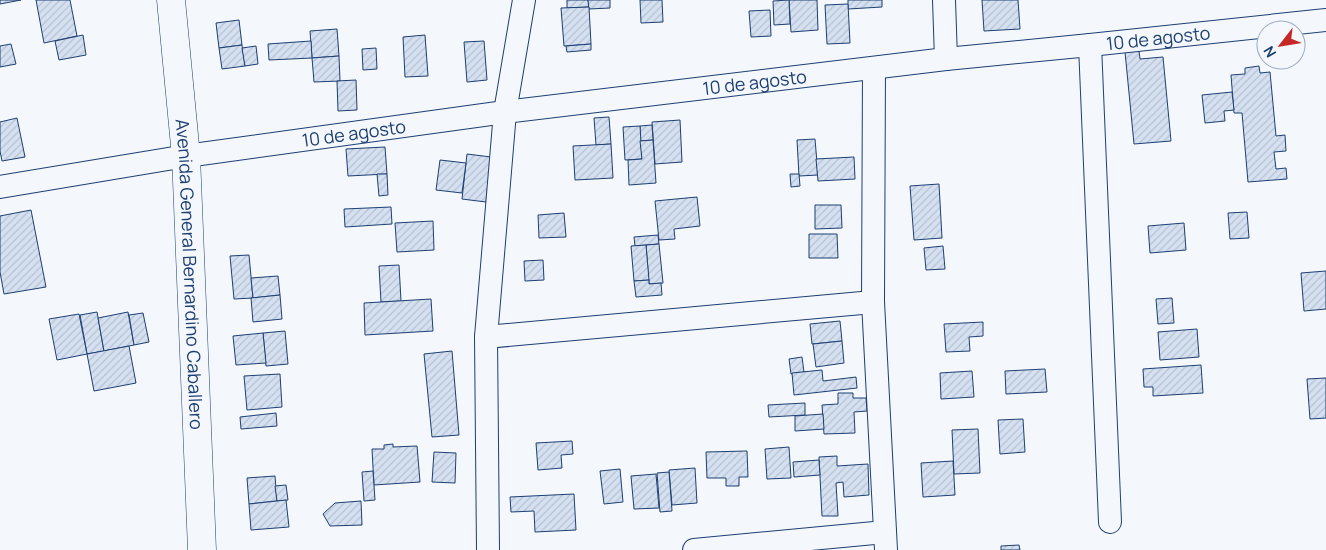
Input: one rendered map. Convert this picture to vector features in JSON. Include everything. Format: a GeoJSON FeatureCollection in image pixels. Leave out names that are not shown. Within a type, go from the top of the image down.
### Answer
{"type":"FeatureCollection","features":[{"type":"Feature","properties":{"kind":"main road","name":"Avenida General Bernardino Caballero"},"geometry":{"type":"LineString","coordinates":[[171,0],[186,156],[202,550]]}},
{"type":"Feature","properties":{"kind":"street"},"geometry":{"type":"LineString","coordinates":[[488,550],[486,338],[505,112],[524,0]]}},
{"type":"Feature","properties":{"kind":"street"},"geometry":{"type":"LineString","coordinates":[[944,0],[946,59]]}},
{"type":"Feature","properties":{"kind":"street","name":"10 de agosto"},"geometry":{"type":"LineString","coordinates":[[0,187],[186,156],[505,112],[946,59],[1090,46],[1326,20]]}},
{"type":"Feature","properties":{"kind":"street"},"geometry":{"type":"LineString","coordinates":[[1090,46],[1110,522]]}},
{"type":"Feature","properties":{"kind":"street"},"geometry":{"type":"LineString","coordinates":[[694,550],[886,541],[873,302],[874,68]]}},
{"type":"Feature","properties":{"kind":"street"},"geometry":{"type":"LineString","coordinates":[[486,338],[873,302]]}},
{"type":"Feature","properties":{"kind":"building"},"geometry":{"type":"Polygon","coordinates":[[[0,0],[21,0],[0,4],[0,0]]]}},
{"type":"Feature","properties":{"kind":"building"},"geometry":{"type":"Polygon","coordinates":[[[36,0],[70,0],[77,36],[44,43],[36,0]]]}},
{"type":"Feature","properties":{"kind":"building"},"geometry":{"type":"Polygon","coordinates":[[[567,0],[588,0],[589,7],[567,8],[567,0]]]}},
{"type":"Feature","properties":{"kind":"building"},"geometry":{"type":"Polygon","coordinates":[[[588,0],[610,0],[610,8],[589,9],[588,0]]]}},
{"type":"Feature","properties":{"kind":"building"},"geometry":{"type":"Polygon","coordinates":[[[640,0],[662,0],[663,22],[641,23],[640,0]]]}},
{"type":"Feature","properties":{"kind":"building"},"geometry":{"type":"Polygon","coordinates":[[[789,0],[817,0],[818,30],[791,32],[789,0]]]}},
{"type":"Feature","properties":{"kind":"building"},"geometry":{"type":"Polygon","coordinates":[[[789,0],[790,24],[774,25],[773,1],[789,0]]]}},
{"type":"Feature","properties":{"kind":"building"},"geometry":{"type":"Polygon","coordinates":[[[848,0],[882,0],[882,7],[848,9],[848,0]]]}},
{"type":"Feature","properties":{"kind":"building"},"geometry":{"type":"Polygon","coordinates":[[[982,0],[1018,0],[1020,29],[984,31],[982,0]]]}},
{"type":"Feature","properties":{"kind":"building"},"geometry":{"type":"Polygon","coordinates":[[[848,4],[850,43],[827,44],[825,5],[848,4]]]}},
{"type":"Feature","properties":{"kind":"building"},"geometry":{"type":"Polygon","coordinates":[[[589,7],[591,44],[564,46],[561,8],[589,7]]]}},
{"type":"Feature","properties":{"kind":"building"},"geometry":{"type":"Polygon","coordinates":[[[770,10],[771,36],[751,37],[749,11],[770,10]]]}},
{"type":"Feature","properties":{"kind":"building"},"geometry":{"type":"Polygon","coordinates":[[[239,20],[242,45],[219,48],[216,23],[239,20]]]}},
{"type":"Feature","properties":{"kind":"building"},"geometry":{"type":"Polygon","coordinates":[[[337,29],[339,56],[312,58],[310,31],[337,29]]]}},
{"type":"Feature","properties":{"kind":"building"},"geometry":{"type":"Polygon","coordinates":[[[83,35],[86,55],[59,60],[55,41],[83,35]]]}},
{"type":"Feature","properties":{"kind":"building"},"geometry":{"type":"Polygon","coordinates":[[[425,35],[428,76],[405,77],[403,37],[425,35]]]}},
{"type":"Feature","properties":{"kind":"building"},"geometry":{"type":"Polygon","coordinates":[[[311,41],[312,58],[269,60],[268,44],[311,41]]]}},
{"type":"Feature","properties":{"kind":"building"},"geometry":{"type":"Polygon","coordinates":[[[484,41],[487,80],[467,82],[464,42],[484,41]]]}},
{"type":"Feature","properties":{"kind":"building"},"geometry":{"type":"Polygon","coordinates":[[[11,44],[16,64],[0,67],[0,46],[11,44]]]}},
{"type":"Feature","properties":{"kind":"building"},"geometry":{"type":"Polygon","coordinates":[[[591,44],[591,50],[567,52],[566,46],[591,44]]]}},
{"type":"Feature","properties":{"kind":"building"},"geometry":{"type":"Polygon","coordinates":[[[242,45],[245,66],[222,69],[219,48],[242,45]]]}},
{"type":"Feature","properties":{"kind":"building"},"geometry":{"type":"Polygon","coordinates":[[[256,46],[258,64],[245,66],[242,48],[256,46]]]}},
{"type":"Feature","properties":{"kind":"building"},"geometry":{"type":"Polygon","coordinates":[[[376,48],[377,69],[363,70],[362,49],[376,48]]]}},
{"type":"Feature","properties":{"kind":"building"},"geometry":{"type":"Polygon","coordinates":[[[1139,51],[1140,59],[1163,57],[1171,141],[1134,144],[1125,52],[1139,51]]]}},
{"type":"Feature","properties":{"kind":"building"},"geometry":{"type":"Polygon","coordinates":[[[339,56],[340,81],[314,82],[312,58],[339,56]]]}},
{"type":"Feature","properties":{"kind":"building"},"geometry":{"type":"Polygon","coordinates":[[[1256,66],[1256,70],[1260,70],[1260,73],[1270,72],[1276,136],[1285,135],[1286,151],[1274,152],[1276,169],[1286,168],[1287,179],[1248,182],[1242,113],[1234,113],[1231,75],[1245,74],[1245,68],[1256,66]]]}},
{"type":"Feature","properties":{"kind":"building"},"geometry":{"type":"Polygon","coordinates":[[[356,80],[357,110],[338,111],[337,81],[356,80]]]}},
{"type":"Feature","properties":{"kind":"building"},"geometry":{"type":"Polygon","coordinates":[[[1232,92],[1234,110],[1224,111],[1225,121],[1205,123],[1202,95],[1232,92]]]}},
{"type":"Feature","properties":{"kind":"building"},"geometry":{"type":"Polygon","coordinates":[[[609,117],[611,144],[596,145],[594,118],[609,117]]]}},
{"type":"Feature","properties":{"kind":"building"},"geometry":{"type":"Polygon","coordinates":[[[17,118],[25,157],[2,161],[0,122],[17,118]]]}},
{"type":"Feature","properties":{"kind":"building"},"geometry":{"type":"Polygon","coordinates":[[[680,120],[682,162],[655,164],[652,122],[680,120]]]}},
{"type":"Feature","properties":{"kind":"building"},"geometry":{"type":"Polygon","coordinates":[[[652,125],[653,140],[640,141],[640,126],[652,125]]]}},
{"type":"Feature","properties":{"kind":"building"},"geometry":{"type":"Polygon","coordinates":[[[640,126],[642,159],[625,160],[623,127],[640,126]]]}},
{"type":"Feature","properties":{"kind":"building"},"geometry":{"type":"Polygon","coordinates":[[[815,139],[818,175],[799,176],[797,140],[815,139]]]}},
{"type":"Feature","properties":{"kind":"building"},"geometry":{"type":"Polygon","coordinates":[[[653,140],[656,183],[629,185],[628,160],[642,159],[640,141],[653,140]]]}},
{"type":"Feature","properties":{"kind":"building"},"geometry":{"type":"Polygon","coordinates":[[[611,144],[613,178],[575,180],[573,146],[611,144]]]}},
{"type":"Feature","properties":{"kind":"building"},"geometry":{"type":"Polygon","coordinates":[[[385,147],[387,174],[348,176],[346,149],[385,147]]]}},
{"type":"Feature","properties":{"kind":"building"},"geometry":{"type":"Polygon","coordinates":[[[467,154],[491,157],[486,202],[462,199],[467,154]]]}},
{"type":"Feature","properties":{"kind":"building"},"geometry":{"type":"Polygon","coordinates":[[[854,157],[855,179],[818,181],[816,159],[854,157]]]}},
{"type":"Feature","properties":{"kind":"building"},"geometry":{"type":"Polygon","coordinates":[[[440,160],[466,163],[462,193],[436,190],[440,160]]]}},
{"type":"Feature","properties":{"kind":"building"},"geometry":{"type":"Polygon","coordinates":[[[377,174],[387,174],[388,195],[379,196],[377,174]]]}},
{"type":"Feature","properties":{"kind":"building"},"geometry":{"type":"Polygon","coordinates":[[[790,174],[799,174],[800,186],[791,187],[790,174]]]}},
{"type":"Feature","properties":{"kind":"building"},"geometry":{"type":"Polygon","coordinates":[[[939,184],[942,238],[914,240],[910,186],[939,184]]]}},
{"type":"Feature","properties":{"kind":"building"},"geometry":{"type":"Polygon","coordinates":[[[697,197],[700,226],[674,229],[675,239],[659,240],[655,201],[697,197]]]}},
{"type":"Feature","properties":{"kind":"building"},"geometry":{"type":"Polygon","coordinates":[[[815,205],[841,205],[842,228],[815,229],[815,205]]]}},
{"type":"Feature","properties":{"kind":"building"},"geometry":{"type":"Polygon","coordinates":[[[391,207],[392,224],[345,227],[344,209],[391,207]]]}},
{"type":"Feature","properties":{"kind":"building"},"geometry":{"type":"Polygon","coordinates":[[[31,210],[46,287],[4,294],[0,272],[0,216],[31,210]]]}},
{"type":"Feature","properties":{"kind":"building"},"geometry":{"type":"Polygon","coordinates":[[[1247,212],[1249,238],[1230,239],[1228,213],[1247,212]]]}},
{"type":"Feature","properties":{"kind":"building"},"geometry":{"type":"Polygon","coordinates":[[[564,213],[566,237],[539,238],[538,215],[564,213]]]}},
{"type":"Feature","properties":{"kind":"building"},"geometry":{"type":"Polygon","coordinates":[[[433,221],[434,250],[397,252],[395,223],[433,221]]]}},
{"type":"Feature","properties":{"kind":"building"},"geometry":{"type":"Polygon","coordinates":[[[1184,223],[1186,250],[1150,253],[1148,226],[1184,223]]]}},
{"type":"Feature","properties":{"kind":"building"},"geometry":{"type":"Polygon","coordinates":[[[809,234],[837,234],[838,258],[809,258],[809,234]]]}},
{"type":"Feature","properties":{"kind":"building"},"geometry":{"type":"Polygon","coordinates":[[[658,235],[659,244],[635,246],[634,237],[658,235]]]}},
{"type":"Feature","properties":{"kind":"building"},"geometry":{"type":"Polygon","coordinates":[[[659,244],[663,283],[649,284],[646,245],[659,244]]]}},
{"type":"Feature","properties":{"kind":"building"},"geometry":{"type":"Polygon","coordinates":[[[646,245],[649,280],[634,281],[631,246],[646,245]]]}},
{"type":"Feature","properties":{"kind":"building"},"geometry":{"type":"Polygon","coordinates":[[[943,246],[945,269],[926,270],[924,248],[943,246]]]}},
{"type":"Feature","properties":{"kind":"building"},"geometry":{"type":"Polygon","coordinates":[[[249,255],[253,298],[234,299],[230,256],[249,255]]]}},
{"type":"Feature","properties":{"kind":"building"},"geometry":{"type":"Polygon","coordinates":[[[543,260],[544,280],[525,281],[524,261],[543,260]]]}},
{"type":"Feature","properties":{"kind":"building"},"geometry":{"type":"Polygon","coordinates":[[[399,265],[401,301],[381,302],[379,266],[399,265]]]}},
{"type":"Feature","properties":{"kind":"building"},"geometry":{"type":"Polygon","coordinates":[[[1326,271],[1326,309],[1304,311],[1301,273],[1326,271]]]}},
{"type":"Feature","properties":{"kind":"building"},"geometry":{"type":"Polygon","coordinates":[[[278,276],[280,295],[253,298],[251,278],[278,276]]]}},
{"type":"Feature","properties":{"kind":"building"},"geometry":{"type":"Polygon","coordinates":[[[649,280],[649,284],[661,283],[662,295],[636,297],[634,281],[649,280]]]}},
{"type":"Feature","properties":{"kind":"building"},"geometry":{"type":"Polygon","coordinates":[[[280,295],[282,319],[253,322],[251,298],[280,295]]]}},
{"type":"Feature","properties":{"kind":"building"},"geometry":{"type":"Polygon","coordinates":[[[1172,298],[1174,323],[1158,324],[1156,299],[1172,298]]]}},
{"type":"Feature","properties":{"kind":"building"},"geometry":{"type":"Polygon","coordinates":[[[431,299],[433,331],[365,335],[364,303],[431,299]]]}},
{"type":"Feature","properties":{"kind":"building"},"geometry":{"type":"Polygon","coordinates":[[[97,312],[104,351],[87,354],[80,315],[97,312]]]}},
{"type":"Feature","properties":{"kind":"building"},"geometry":{"type":"Polygon","coordinates":[[[128,312],[134,345],[104,351],[98,318],[128,312]]]}},
{"type":"Feature","properties":{"kind":"building"},"geometry":{"type":"Polygon","coordinates":[[[143,313],[149,342],[134,345],[129,315],[143,313]]]}},
{"type":"Feature","properties":{"kind":"building"},"geometry":{"type":"Polygon","coordinates":[[[79,314],[87,354],[57,360],[49,319],[79,314]]]}},
{"type":"Feature","properties":{"kind":"building"},"geometry":{"type":"Polygon","coordinates":[[[840,321],[842,341],[812,344],[810,324],[840,321]]]}},
{"type":"Feature","properties":{"kind":"building"},"geometry":{"type":"Polygon","coordinates":[[[983,322],[983,336],[969,337],[970,351],[946,352],[944,324],[983,322]]]}},
{"type":"Feature","properties":{"kind":"building"},"geometry":{"type":"Polygon","coordinates":[[[1197,329],[1199,357],[1160,360],[1158,332],[1197,329]]]}},
{"type":"Feature","properties":{"kind":"building"},"geometry":{"type":"Polygon","coordinates":[[[285,331],[288,364],[266,366],[263,333],[285,331]]]}},
{"type":"Feature","properties":{"kind":"building"},"geometry":{"type":"Polygon","coordinates":[[[263,333],[266,363],[236,365],[233,336],[263,333]]]}},
{"type":"Feature","properties":{"kind":"building"},"geometry":{"type":"Polygon","coordinates":[[[842,341],[844,363],[816,367],[813,344],[842,341]]]}},
{"type":"Feature","properties":{"kind":"building"},"geometry":{"type":"Polygon","coordinates":[[[129,346],[136,383],[94,391],[87,354],[129,346]]]}},
{"type":"Feature","properties":{"kind":"building"},"geometry":{"type":"Polygon","coordinates":[[[452,351],[459,435],[432,437],[424,354],[452,351]]]}},
{"type":"Feature","properties":{"kind":"building"},"geometry":{"type":"Polygon","coordinates":[[[802,357],[804,372],[791,374],[789,359],[802,357]]]}},
{"type":"Feature","properties":{"kind":"building"},"geometry":{"type":"Polygon","coordinates":[[[1201,365],[1203,393],[1153,396],[1153,387],[1144,387],[1143,369],[1201,365]]]}},
{"type":"Feature","properties":{"kind":"building"},"geometry":{"type":"Polygon","coordinates":[[[1045,369],[1047,392],[1006,394],[1005,371],[1045,369]]]}},
{"type":"Feature","properties":{"kind":"building"},"geometry":{"type":"Polygon","coordinates":[[[822,370],[823,381],[856,377],[857,388],[794,395],[792,373],[822,370]]]}},
{"type":"Feature","properties":{"kind":"building"},"geometry":{"type":"Polygon","coordinates":[[[972,371],[974,397],[941,399],[940,373],[972,371]]]}},
{"type":"Feature","properties":{"kind":"building"},"geometry":{"type":"Polygon","coordinates":[[[280,374],[282,407],[247,410],[244,376],[280,374]]]}},
{"type":"Feature","properties":{"kind":"building"},"geometry":{"type":"Polygon","coordinates":[[[1326,378],[1326,418],[1310,419],[1307,379],[1326,378]]]}},
{"type":"Feature","properties":{"kind":"building"},"geometry":{"type":"Polygon","coordinates":[[[838,393],[853,393],[853,398],[866,398],[867,411],[854,412],[855,433],[824,434],[822,405],[838,404],[838,393]]]}},
{"type":"Feature","properties":{"kind":"building"},"geometry":{"type":"Polygon","coordinates":[[[805,403],[805,415],[769,417],[768,405],[805,403]]]}},
{"type":"Feature","properties":{"kind":"building"},"geometry":{"type":"Polygon","coordinates":[[[276,413],[277,426],[241,429],[240,417],[276,413]]]}},
{"type":"Feature","properties":{"kind":"building"},"geometry":{"type":"Polygon","coordinates":[[[823,414],[824,429],[795,431],[795,416],[823,414]]]}},
{"type":"Feature","properties":{"kind":"building"},"geometry":{"type":"Polygon","coordinates":[[[1023,419],[1025,452],[1000,454],[998,420],[1023,419]]]}},
{"type":"Feature","properties":{"kind":"building"},"geometry":{"type":"Polygon","coordinates":[[[978,429],[980,473],[954,474],[952,430],[978,429]]]}},
{"type":"Feature","properties":{"kind":"building"},"geometry":{"type":"Polygon","coordinates":[[[572,441],[573,454],[561,455],[562,468],[538,470],[536,443],[572,441]]]}},
{"type":"Feature","properties":{"kind":"building"},"geometry":{"type":"Polygon","coordinates":[[[393,444],[393,447],[417,446],[420,482],[374,485],[372,449],[384,449],[384,445],[393,444]]]}},
{"type":"Feature","properties":{"kind":"building"},"geometry":{"type":"Polygon","coordinates":[[[789,447],[791,478],[767,479],[765,449],[789,447]]]}},
{"type":"Feature","properties":{"kind":"building"},"geometry":{"type":"Polygon","coordinates":[[[747,451],[748,477],[739,477],[739,486],[726,486],[726,478],[707,478],[706,452],[747,451]]]}},
{"type":"Feature","properties":{"kind":"building"},"geometry":{"type":"Polygon","coordinates":[[[434,452],[456,453],[455,483],[432,482],[434,452]]]}},
{"type":"Feature","properties":{"kind":"building"},"geometry":{"type":"Polygon","coordinates":[[[837,456],[837,466],[868,464],[869,495],[844,497],[843,482],[836,483],[838,516],[822,516],[819,457],[837,456]]]}},
{"type":"Feature","properties":{"kind":"building"},"geometry":{"type":"Polygon","coordinates":[[[819,460],[820,475],[794,477],[793,462],[819,460]]]}},
{"type":"Feature","properties":{"kind":"building"},"geometry":{"type":"Polygon","coordinates":[[[953,461],[955,495],[923,497],[921,463],[953,461]]]}},
{"type":"Feature","properties":{"kind":"building"},"geometry":{"type":"Polygon","coordinates":[[[695,468],[697,503],[672,505],[669,470],[695,468]]]}},
{"type":"Feature","properties":{"kind":"building"},"geometry":{"type":"Polygon","coordinates":[[[620,469],[623,502],[604,504],[600,471],[620,469]]]}},
{"type":"Feature","properties":{"kind":"building"},"geometry":{"type":"Polygon","coordinates":[[[373,471],[375,500],[364,501],[362,472],[373,471]]]}},
{"type":"Feature","properties":{"kind":"building"},"geometry":{"type":"Polygon","coordinates":[[[669,472],[672,511],[660,512],[657,473],[669,472]]]}},
{"type":"Feature","properties":{"kind":"building"},"geometry":{"type":"Polygon","coordinates":[[[656,474],[659,508],[634,509],[631,476],[656,474]]]}},
{"type":"Feature","properties":{"kind":"building"},"geometry":{"type":"Polygon","coordinates":[[[275,476],[277,501],[249,504],[247,478],[275,476]]]}},
{"type":"Feature","properties":{"kind":"building"},"geometry":{"type":"Polygon","coordinates":[[[286,485],[288,500],[277,501],[275,486],[286,485]]]}},
{"type":"Feature","properties":{"kind":"building"},"geometry":{"type":"Polygon","coordinates":[[[574,494],[576,530],[535,532],[534,511],[511,512],[510,497],[574,494]]]}},
{"type":"Feature","properties":{"kind":"building"},"geometry":{"type":"Polygon","coordinates":[[[286,500],[289,527],[251,530],[249,504],[286,500]]]}},
{"type":"Feature","properties":{"kind":"building"},"geometry":{"type":"Polygon","coordinates":[[[361,501],[362,525],[330,526],[323,514],[335,503],[361,501]]]}},
{"type":"Feature","properties":{"kind":"building"},"geometry":{"type":"Polygon","coordinates":[[[1019,545],[1020,550],[1001,550],[1001,546],[1019,545]]]}}]}
